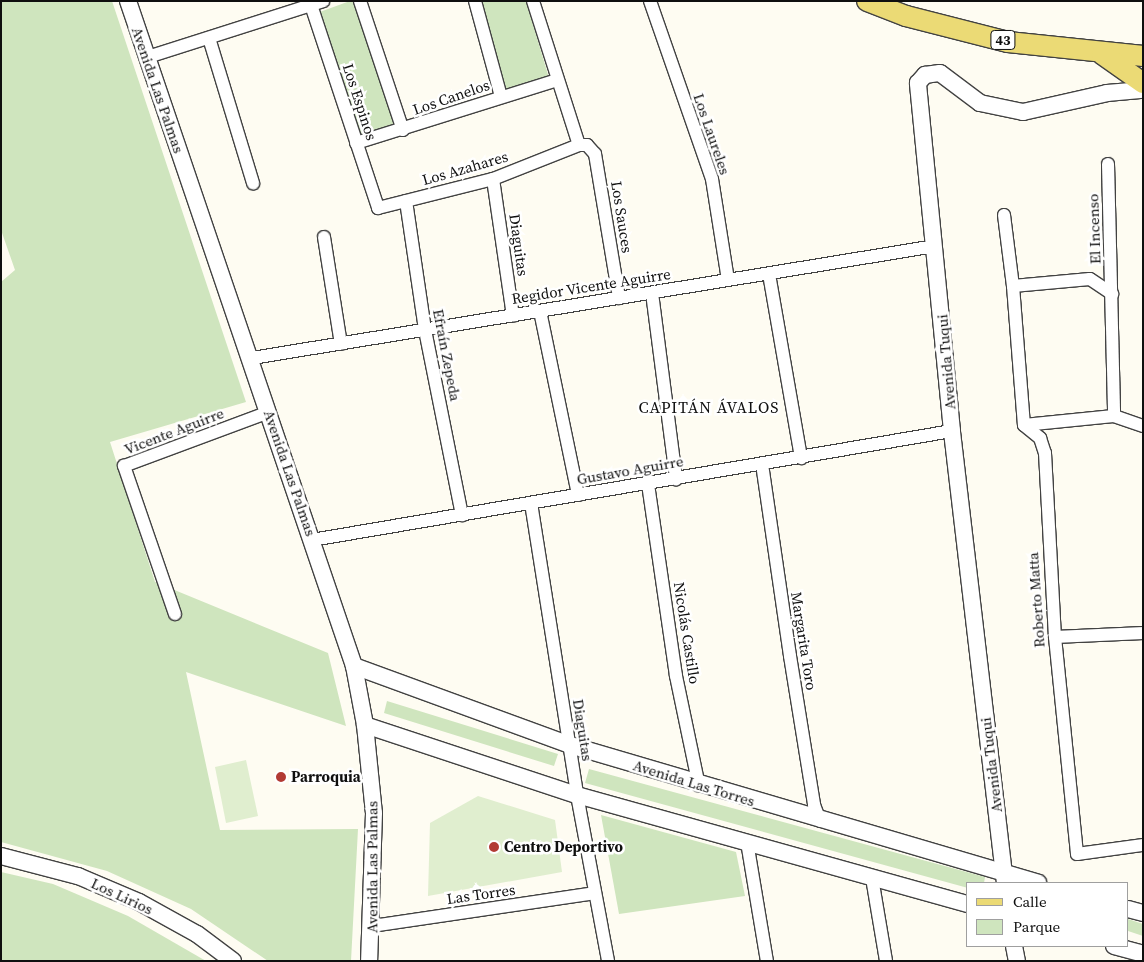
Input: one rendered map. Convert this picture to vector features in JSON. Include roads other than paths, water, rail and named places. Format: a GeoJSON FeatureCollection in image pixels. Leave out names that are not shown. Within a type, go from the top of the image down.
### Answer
{"type":"FeatureCollection","features":[{"type":"Feature","properties":{"kind":"main road","name":"43"},"geometry":{"type":"LineString","coordinates":[[867,1],[906,16],[1008,42],[1102,54],[1143,56]]}},
{"type":"Feature","properties":{"kind":"main road"},"geometry":{"type":"LineString","coordinates":[[1102,54],[1143,83]]}},
{"type":"Feature","properties":{"kind":"street","name":"Avenida Las Palmas"},"geometry":{"type":"LineString","coordinates":[[128,1],[252,358],[354,666],[365,726],[374,813],[372,926],[369,961]]}},
{"type":"Feature","properties":{"kind":"street"},"geometry":{"type":"LineString","coordinates":[[360,1],[403,130]]}},
{"type":"Feature","properties":{"kind":"street"},"geometry":{"type":"LineString","coordinates":[[475,1],[501,97]]}},
{"type":"Feature","properties":{"kind":"street","name":"Los Sauces"},"geometry":{"type":"LineString","coordinates":[[533,1],[557,80],[583,145],[595,154],[619,298]]}},
{"type":"Feature","properties":{"kind":"street","name":"Los Laureles"},"geometry":{"type":"LineString","coordinates":[[650,1],[712,179],[728,280]]}},
{"type":"Feature","properties":{"kind":"street"},"geometry":{"type":"LineString","coordinates":[[148,57],[317,3]]}},
{"type":"Feature","properties":{"kind":"street","name":"Los Espinos"},"geometry":{"type":"LineString","coordinates":[[317,3],[356,143],[378,208]]}},
{"type":"Feature","properties":{"kind":"street"},"geometry":{"type":"LineString","coordinates":[[209,38],[254,183]]}},
{"type":"Feature","properties":{"kind":"street","name":"Avenida Tuqui"},"geometry":{"type":"LineString","coordinates":[[1005,878],[952,431],[935,246],[917,88],[924,75],[940,73],[967,96],[1008,111],[1038,110],[1085,97],[1143,90]]}},
{"type":"Feature","properties":{"kind":"street","name":"Los Canelos"},"geometry":{"type":"LineString","coordinates":[[356,143],[403,130],[557,80]]}},
{"type":"Feature","properties":{"kind":"street","name":"Los Azahares"},"geometry":{"type":"LineString","coordinates":[[378,208],[493,179],[583,145]]}},
{"type":"Feature","properties":{"kind":"street","name":"El Incenso"},"geometry":{"type":"LineString","coordinates":[[1108,164],[1114,416]]}},
{"type":"Feature","properties":{"kind":"street","name":"Diaguitas"},"geometry":{"type":"LineString","coordinates":[[493,179],[513,316]]}},
{"type":"Feature","properties":{"kind":"street","name":"Efraín Zepeda"},"geometry":{"type":"LineString","coordinates":[[406,201],[425,330],[462,515]]}},
{"type":"Feature","properties":{"kind":"street"},"geometry":{"type":"LineString","coordinates":[[1004,215],[1013,286],[1024,425],[1114,416],[1143,426]]}},
{"type":"Feature","properties":{"kind":"street"},"geometry":{"type":"LineString","coordinates":[[324,237],[341,344]]}},
{"type":"Feature","properties":{"kind":"street","name":"Regidor Vicente Aguirre"},"geometry":{"type":"LineString","coordinates":[[252,358],[935,246]]}},
{"type":"Feature","properties":{"kind":"street"},"geometry":{"type":"LineString","coordinates":[[769,274],[801,458]]}},
{"type":"Feature","properties":{"kind":"street"},"geometry":{"type":"LineString","coordinates":[[1013,286],[1090,280],[1112,294]]}},
{"type":"Feature","properties":{"kind":"street"},"geometry":{"type":"LineString","coordinates":[[652,293],[676,479]]}},
{"type":"Feature","properties":{"kind":"street"},"geometry":{"type":"LineString","coordinates":[[540,311],[578,495]]}},
{"type":"Feature","properties":{"kind":"street","name":"Vicente Aguirre"},"geometry":{"type":"LineString","coordinates":[[175,614],[124,466],[269,412]]}},
{"type":"Feature","properties":{"kind":"street","name":"Roberto Matta"},"geometry":{"type":"LineString","coordinates":[[1024,425],[1040,438],[1045,453],[1055,637],[1077,854],[1143,845]]}},
{"type":"Feature","properties":{"kind":"street","name":"Gustavo Aguirre"},"geometry":{"type":"LineString","coordinates":[[312,540],[952,431]]}},
{"type":"Feature","properties":{"kind":"street","name":"Margarita Toro"},"geometry":{"type":"LineString","coordinates":[[762,464],[814,805],[820,821]]}},
{"type":"Feature","properties":{"kind":"street","name":"Nicolás Castillo"},"geometry":{"type":"LineString","coordinates":[[648,484],[676,676],[699,786]]}},
{"type":"Feature","properties":{"kind":"street","name":"Diaguitas"},"geometry":{"type":"LineString","coordinates":[[531,503],[577,795],[608,961]]}},
{"type":"Feature","properties":{"kind":"street"},"geometry":{"type":"LineString","coordinates":[[1055,637],[1143,632]]}},
{"type":"Feature","properties":{"kind":"street","name":"Avenida Las Torres"},"geometry":{"type":"LineString","coordinates":[[354,666],[570,745],[1005,878],[1031,882]]}},
{"type":"Feature","properties":{"kind":"street"},"geometry":{"type":"LineString","coordinates":[[365,726],[577,795],[966,903]]}},
{"type":"Feature","properties":{"kind":"street"},"geometry":{"type":"LineString","coordinates":[[747,842],[768,961]]}},
{"type":"Feature","properties":{"kind":"street","name":"Los Lirios"},"geometry":{"type":"LineString","coordinates":[[1,856],[78,876],[139,902],[197,934],[233,961]]}},
{"type":"Feature","properties":{"kind":"street"},"geometry":{"type":"LineString","coordinates":[[872,878],[886,961]]}},
{"type":"Feature","properties":{"kind":"street","name":"Las Torres"},"geometry":{"type":"LineString","coordinates":[[372,926],[595,894]]}},
{"type":"Feature","properties":{"kind":"street"},"geometry":{"type":"LineString","coordinates":[[1129,909],[1143,913]]}},
{"type":"Feature","properties":{"kind":"street"},"geometry":{"type":"LineString","coordinates":[[1014,947],[1017,961]]}},
{"type":"Feature","properties":{"kind":"street"},"geometry":{"type":"LineString","coordinates":[[1118,947],[1143,954]]}},
{"type":"Feature","properties":{"kind":"place","name":"Parroquia"},"geometry":{"type":"Point","coordinates":[281,777]}},
{"type":"Feature","properties":{"kind":"place","name":"Centro Deportivo"},"geometry":{"type":"Point","coordinates":[494,847]}},
{"type":"Feature","properties":{"kind":"district","name":"CAPITÁN ÁVALOS"},"geometry":{"type":"Point","coordinates":[709,407]}}]}
